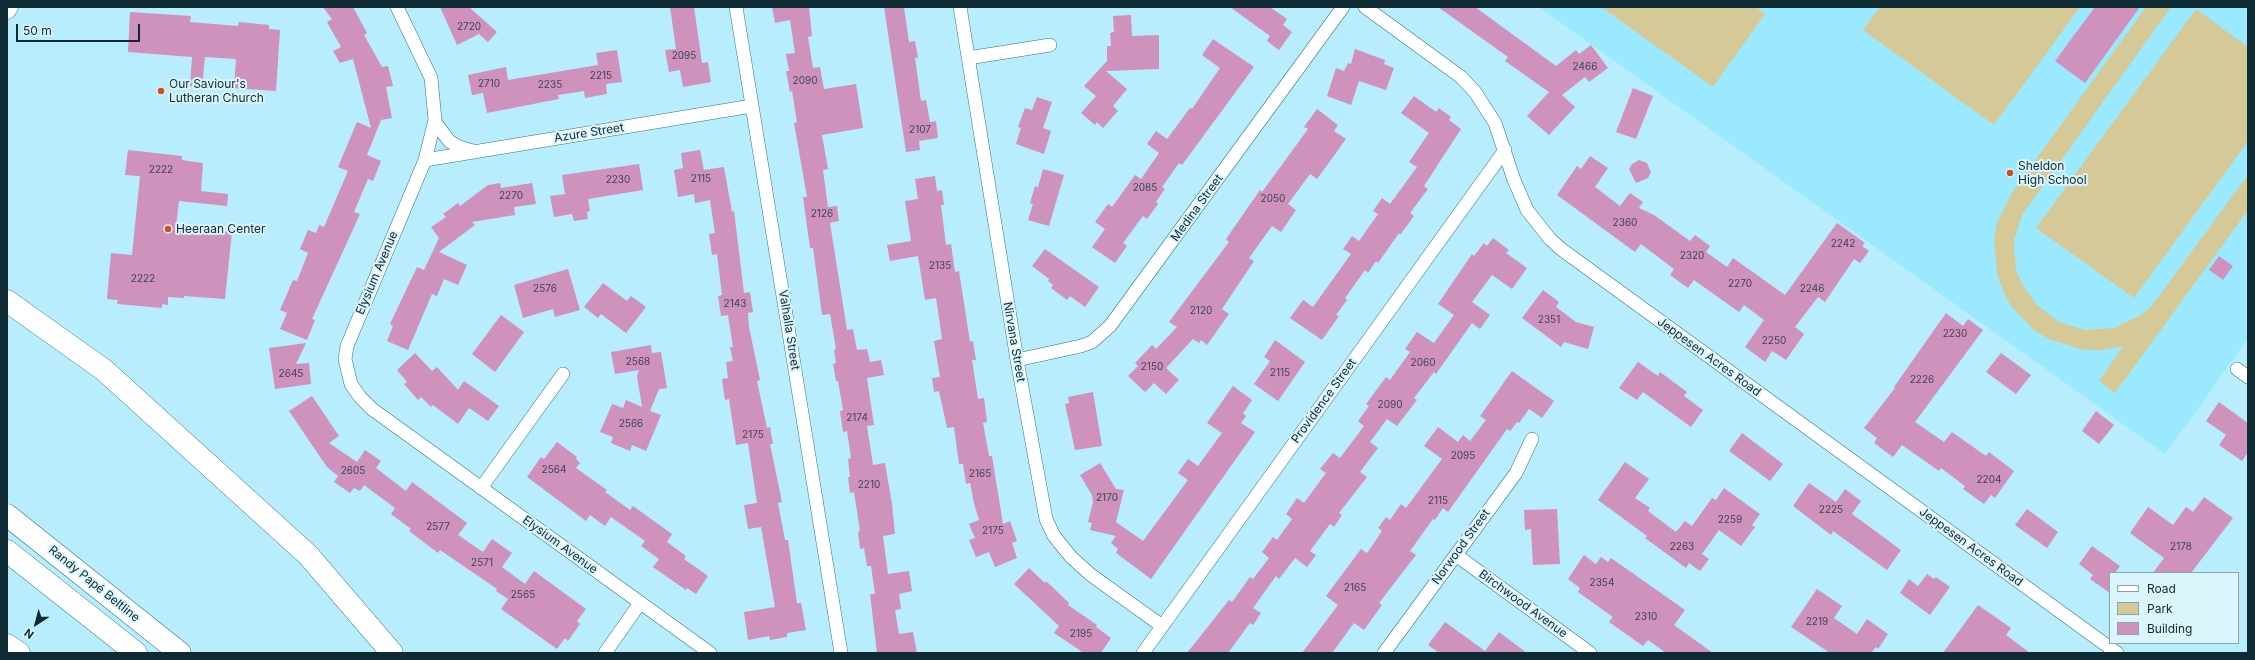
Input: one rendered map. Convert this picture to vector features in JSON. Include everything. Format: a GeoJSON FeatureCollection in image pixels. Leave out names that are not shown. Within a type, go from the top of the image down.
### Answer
{"type":"FeatureCollection","features":[{"type":"Feature","properties":{"kind":"highway"},"geometry":{"type":"LineString","coordinates":[[7,301],[104,370],[296,544],[308,555],[392,653]]}},
{"type":"Feature","properties":{"kind":"highway","name":"Randy Papé Beltline"},"geometry":{"type":"LineString","coordinates":[[7,515],[180,653]]}},
{"type":"Feature","properties":{"kind":"highway"},"geometry":{"type":"LineString","coordinates":[[7,551],[136,653]]}},
{"type":"Feature","properties":{"kind":"highway"},"geometry":{"type":"LineString","coordinates":[[7,645],[19,653]]}},
{"type":"Feature","properties":{"kind":"street","name":"Elysium Avenue"},"geometry":{"type":"LineString","coordinates":[[397,7],[431,78],[436,107],[435,122],[425,160],[350,335],[345,359],[351,384],[360,397],[372,409],[710,653]]}},
{"type":"Feature","properties":{"kind":"street","name":"Valhalla Street"},"geometry":{"type":"LineString","coordinates":[[736,7],[841,653]]}},
{"type":"Feature","properties":{"kind":"street","name":"Nirvana Street"},"geometry":{"type":"LineString","coordinates":[[960,7],[1017,360],[1044,509],[1054,536],[1071,557],[1091,575],[1162,626]]}},
{"type":"Feature","properties":{"kind":"street","name":"Medina Street"},"geometry":{"type":"LineString","coordinates":[[1017,360],[1092,342],[1110,326],[1343,7]]}},
{"type":"Feature","properties":{"kind":"street","name":"Jeppesen Acres Road"},"geometry":{"type":"LineString","coordinates":[[1365,7],[1465,80],[1487,107],[1505,150],[1514,180],[1527,210],[1550,239],[1561,249],[2116,653]]}},
{"type":"Feature","properties":{"kind":"street"},"geometry":{"type":"LineString","coordinates":[[968,58],[1050,45]]}},
{"type":"Feature","properties":{"kind":"street","name":"Azure Street"},"geometry":{"type":"LineString","coordinates":[[425,160],[752,106]]}},
{"type":"Feature","properties":{"kind":"street"},"geometry":{"type":"LineString","coordinates":[[435,122],[445,137],[454,144],[464,149],[476,151]]}},
{"type":"Feature","properties":{"kind":"street","name":"Providence Street"},"geometry":{"type":"LineString","coordinates":[[1142,653],[1505,150]]}},
{"type":"Feature","properties":{"kind":"street"},"geometry":{"type":"LineString","coordinates":[[2237,369],[2248,377]]}},
{"type":"Feature","properties":{"kind":"street"},"geometry":{"type":"LineString","coordinates":[[481,488],[563,374]]}},
{"type":"Feature","properties":{"kind":"street","name":"Norwood Street"},"geometry":{"type":"LineString","coordinates":[[1384,653],[1516,473],[1532,438]]}},
{"type":"Feature","properties":{"kind":"street","name":"Birchwood Avenue"},"geometry":{"type":"LineString","coordinates":[[1456,555],[1590,653]]}},
{"type":"Feature","properties":{"kind":"street"},"geometry":{"type":"LineString","coordinates":[[605,653],[640,603]]}},
{"type":"Feature","properties":{"kind":"shaded area","name":"Sheldon High School"},"geometry":{"type":"Polygon","coordinates":[[[1539,7],[2248,7],[2248,339],[2165,454],[1539,7]]]}},
{"type":"Feature","properties":{"kind":"green space"},"geometry":{"type":"Polygon","coordinates":[[[1601,7],[1756,7],[1765,14],[1713,87],[1601,7]]]}},
{"type":"Feature","properties":{"kind":"green space"},"geometry":{"type":"Polygon","coordinates":[[[1880,7],[2080,7],[1994,125],[1863,30],[1880,7]]]}},
{"type":"Feature","properties":{"kind":"green space"},"geometry":{"type":"Polygon","coordinates":[[[2146,7],[2171,7],[2022,215],[2014,241],[2016,269],[2021,282],[2037,305],[2059,322],[2086,330],[2114,328],[2139,316],[2150,308],[2248,175],[2248,210],[2115,393],[2099,381],[2123,346],[2102,350],[2084,350],[2051,340],[2035,331],[2011,306],[2003,291],[1997,274],[1994,240],[1997,222],[2013,191],[2146,7]]]}},
{"type":"Feature","properties":{"kind":"green space"},"geometry":{"type":"Polygon","coordinates":[[[2196,9],[2248,47],[2248,141],[2134,298],[2036,228],[2196,9]]]}},
{"type":"Feature","properties":{"kind":"building"},"geometry":{"type":"Polygon","coordinates":[[[323,7],[353,7],[367,33],[364,35],[382,67],[388,66],[393,86],[386,87],[392,118],[381,120],[367,155],[381,161],[373,181],[368,179],[354,212],[360,214],[312,319],[315,320],[307,340],[280,329],[287,313],[280,310],[293,280],[297,281],[308,253],[300,249],[308,230],[316,233],[319,225],[324,227],[348,171],[338,167],[357,122],[371,128],[353,59],[340,63],[333,51],[341,47],[327,22],[332,19],[323,7]]]}},
{"type":"Feature","properties":{"kind":"building"},"geometry":{"type":"Polygon","coordinates":[[[440,7],[469,7],[497,32],[488,42],[479,34],[457,45],[440,7]]]}},
{"type":"Feature","properties":{"kind":"building"},"geometry":{"type":"Polygon","coordinates":[[[670,7],[694,7],[702,63],[708,62],[711,82],[683,87],[680,70],[669,72],[665,50],[676,49],[670,7]]]}},
{"type":"Feature","properties":{"kind":"building"},"geometry":{"type":"Polygon","coordinates":[[[772,7],[809,7],[812,36],[808,37],[813,68],[820,67],[824,89],[856,84],[863,128],[822,135],[828,169],[823,170],[828,207],[837,206],[839,221],[830,223],[847,330],[853,329],[857,350],[867,349],[870,362],[881,360],[884,375],[867,378],[874,425],[867,426],[873,465],[885,463],[892,504],[895,534],[883,536],[888,574],[909,571],[912,591],[899,594],[901,609],[895,610],[899,634],[913,632],[917,653],[877,653],[870,594],[875,594],[871,566],[867,566],[864,548],[860,549],[858,532],[860,531],[854,492],[850,493],[848,459],[851,458],[847,431],[843,432],[840,411],[843,410],[838,381],[836,381],[833,364],[836,363],[834,350],[836,349],[830,314],[822,315],[813,248],[810,248],[803,197],[807,197],[794,123],[797,122],[792,91],[790,92],[786,71],[789,71],[786,54],[795,53],[790,20],[775,23],[772,7]]]}},
{"type":"Feature","properties":{"kind":"building"},"geometry":{"type":"Polygon","coordinates":[[[884,7],[904,7],[909,42],[915,41],[918,58],[915,58],[921,101],[926,100],[930,122],[936,121],[938,138],[919,141],[920,150],[906,152],[884,7]]]}},
{"type":"Feature","properties":{"kind":"building"},"geometry":{"type":"Polygon","coordinates":[[[1230,7],[1270,7],[1287,19],[1283,25],[1292,32],[1279,50],[1267,41],[1270,36],[1230,7]]]}},
{"type":"Feature","properties":{"kind":"building"},"geometry":{"type":"Polygon","coordinates":[[[1438,7],[1475,7],[1556,66],[1576,50],[1579,54],[1591,45],[1608,68],[1589,82],[1585,77],[1562,95],[1575,107],[1549,135],[1527,116],[1549,92],[1505,61],[1508,57],[1438,7]]]}},
{"type":"Feature","properties":{"kind":"building"},"geometry":{"type":"Polygon","coordinates":[[[2095,7],[2140,7],[2085,83],[2055,61],[2095,7]]]}},
{"type":"Feature","properties":{"kind":"building"},"geometry":{"type":"Polygon","coordinates":[[[130,12],[191,16],[190,22],[238,26],[239,22],[269,25],[269,29],[280,30],[276,91],[234,88],[236,59],[205,57],[202,87],[190,86],[192,57],[128,52],[130,12]]]}},
{"type":"Feature","properties":{"kind":"building"},"geometry":{"type":"Polygon","coordinates":[[[1131,15],[1132,36],[1159,35],[1159,69],[1106,71],[1127,89],[1113,106],[1118,111],[1103,128],[1097,122],[1095,125],[1081,113],[1096,96],[1084,86],[1107,61],[1107,46],[1111,46],[1110,33],[1114,32],[1113,16],[1131,15]]]}},
{"type":"Feature","properties":{"kind":"building"},"geometry":{"type":"Polygon","coordinates":[[[1213,39],[1254,67],[1182,165],[1179,163],[1162,187],[1165,189],[1156,202],[1158,204],[1147,219],[1143,216],[1123,243],[1127,246],[1115,263],[1092,247],[1105,229],[1095,222],[1108,204],[1112,207],[1135,175],[1141,179],[1159,153],[1147,144],[1156,131],[1167,139],[1190,108],[1192,109],[1220,68],[1202,55],[1213,39]]]}},
{"type":"Feature","properties":{"kind":"building"},"geometry":{"type":"Polygon","coordinates":[[[1355,49],[1385,60],[1384,64],[1394,68],[1386,90],[1359,81],[1351,105],[1327,96],[1336,68],[1344,71],[1348,63],[1351,64],[1355,49]]]}},
{"type":"Feature","properties":{"kind":"building"},"geometry":{"type":"Polygon","coordinates":[[[617,50],[622,82],[606,84],[607,94],[585,98],[584,91],[558,95],[559,99],[487,113],[483,93],[472,95],[468,75],[506,67],[508,80],[598,65],[596,53],[617,50]]]}},
{"type":"Feature","properties":{"kind":"building"},"geometry":{"type":"Polygon","coordinates":[[[1633,88],[1653,96],[1636,139],[1616,132],[1633,88]]]}},
{"type":"Feature","properties":{"kind":"building"},"geometry":{"type":"Polygon","coordinates":[[[1414,96],[1436,112],[1439,108],[1451,117],[1449,120],[1461,129],[1424,186],[1428,189],[1410,213],[1414,216],[1400,235],[1399,233],[1378,263],[1376,261],[1368,273],[1365,270],[1345,298],[1347,300],[1336,315],[1339,316],[1322,340],[1290,318],[1303,300],[1313,307],[1351,254],[1343,249],[1352,236],[1359,241],[1378,214],[1373,211],[1382,198],[1390,204],[1417,167],[1409,162],[1429,133],[1401,113],[1414,96]]]}},
{"type":"Feature","properties":{"kind":"building"},"geometry":{"type":"Polygon","coordinates":[[[1037,97],[1052,102],[1043,128],[1051,131],[1044,154],[1016,144],[1021,128],[1018,127],[1025,108],[1032,110],[1037,97]]]}},
{"type":"Feature","properties":{"kind":"building"},"geometry":{"type":"Polygon","coordinates":[[[1317,109],[1338,125],[1334,131],[1346,139],[1317,179],[1310,174],[1288,204],[1296,210],[1281,232],[1272,226],[1249,258],[1254,261],[1222,309],[1229,314],[1207,345],[1201,340],[1199,343],[1193,339],[1166,368],[1179,380],[1166,394],[1154,383],[1145,392],[1128,376],[1138,366],[1135,363],[1152,345],[1156,349],[1177,327],[1169,322],[1229,242],[1226,239],[1260,190],[1262,192],[1308,129],[1304,127],[1317,109]]]}},
{"type":"Feature","properties":{"kind":"building","name":"Heeraan Center"},"geometry":{"type":"Polygon","coordinates":[[[128,150],[182,156],[182,160],[203,163],[201,191],[228,194],[227,206],[179,201],[176,226],[232,232],[225,299],[184,296],[184,298],[168,297],[168,305],[162,304],[162,308],[117,304],[118,300],[107,299],[111,253],[132,255],[140,176],[125,175],[128,150]]]}},
{"type":"Feature","properties":{"kind":"building"},"geometry":{"type":"Polygon","coordinates":[[[700,150],[704,170],[724,167],[732,212],[734,211],[744,293],[750,292],[753,312],[748,313],[749,327],[760,380],[757,381],[767,428],[770,427],[773,444],[770,444],[782,502],[778,503],[785,540],[788,540],[797,603],[801,603],[806,630],[787,633],[787,637],[770,640],[769,636],[748,640],[744,612],[775,607],[761,527],[748,529],[744,505],[757,503],[748,443],[736,445],[729,399],[725,400],[722,379],[728,378],[726,362],[733,361],[730,347],[733,347],[728,315],[721,316],[718,296],[722,295],[717,254],[712,255],[709,234],[715,233],[710,200],[695,203],[694,194],[678,197],[674,170],[683,168],[681,153],[700,150]]]}},
{"type":"Feature","properties":{"kind":"building"},"geometry":{"type":"Polygon","coordinates":[[[1590,156],[1608,168],[1595,187],[1620,206],[1630,193],[1643,202],[1639,208],[1654,215],[1690,241],[1695,235],[1710,246],[1706,252],[1727,267],[1733,258],[1785,295],[1837,223],[1865,243],[1862,246],[1869,251],[1860,263],[1854,259],[1825,302],[1818,297],[1795,327],[1804,334],[1786,360],[1772,351],[1765,362],[1745,347],[1764,320],[1744,305],[1739,312],[1694,280],[1688,288],[1670,275],[1674,269],[1641,244],[1635,252],[1557,195],[1577,166],[1581,169],[1590,156]]]}},
{"type":"Feature","properties":{"kind":"building"},"geometry":{"type":"Polygon","coordinates":[[[1639,160],[1647,163],[1651,172],[1648,178],[1636,183],[1629,169],[1632,164],[1639,160]]]}},
{"type":"Feature","properties":{"kind":"building"},"geometry":{"type":"Polygon","coordinates":[[[639,164],[643,190],[588,199],[590,211],[587,212],[588,219],[574,221],[572,214],[554,217],[550,196],[565,194],[562,175],[639,164]]]}},
{"type":"Feature","properties":{"kind":"building"},"geometry":{"type":"Polygon","coordinates":[[[1043,169],[1064,175],[1049,226],[1028,220],[1033,204],[1030,203],[1035,186],[1038,187],[1043,169]]]}},
{"type":"Feature","properties":{"kind":"building"},"geometry":{"type":"Polygon","coordinates":[[[935,176],[937,191],[942,190],[944,205],[941,205],[946,245],[951,244],[955,272],[959,271],[970,342],[973,341],[976,360],[972,360],[978,399],[984,398],[987,422],[983,423],[989,456],[992,456],[1003,524],[1010,521],[1017,541],[1012,543],[1017,558],[995,567],[989,552],[976,557],[969,540],[975,538],[969,524],[979,520],[970,483],[966,484],[963,464],[959,464],[954,427],[947,428],[939,391],[934,392],[932,378],[940,377],[934,341],[942,339],[936,298],[925,300],[918,256],[890,261],[887,245],[911,241],[905,201],[918,199],[915,179],[935,176]]]}},
{"type":"Feature","properties":{"kind":"building"},"geometry":{"type":"Polygon","coordinates":[[[500,183],[501,188],[532,183],[536,204],[514,207],[515,215],[472,222],[475,225],[439,252],[467,265],[458,285],[444,279],[437,296],[432,294],[408,350],[387,341],[393,326],[390,324],[417,267],[424,270],[439,238],[431,227],[446,217],[443,214],[458,203],[460,206],[488,185],[500,183]]]}},
{"type":"Feature","properties":{"kind":"building"},"geometry":{"type":"Polygon","coordinates":[[[1493,238],[1509,250],[1506,253],[1527,268],[1512,289],[1492,275],[1472,302],[1490,315],[1480,329],[1472,323],[1436,374],[1434,372],[1414,398],[1417,400],[1397,426],[1387,419],[1370,442],[1378,448],[1360,472],[1367,477],[1339,513],[1342,515],[1334,527],[1330,524],[1310,551],[1316,555],[1307,567],[1295,558],[1279,579],[1276,576],[1253,608],[1261,613],[1253,625],[1250,623],[1228,653],[1187,653],[1229,600],[1232,602],[1250,577],[1253,579],[1269,558],[1262,552],[1273,537],[1277,540],[1292,519],[1286,514],[1297,498],[1304,503],[1326,473],[1320,469],[1333,453],[1340,458],[1364,426],[1358,421],[1369,406],[1366,404],[1386,377],[1390,380],[1410,352],[1405,349],[1417,332],[1434,343],[1454,315],[1438,304],[1472,254],[1474,256],[1484,243],[1487,246],[1493,238]]]}},
{"type":"Feature","properties":{"kind":"building"},"geometry":{"type":"Polygon","coordinates":[[[1045,249],[1099,287],[1085,307],[1070,296],[1067,300],[1051,288],[1053,285],[1048,281],[1049,279],[1032,266],[1045,249]]]}},
{"type":"Feature","properties":{"kind":"building"},"geometry":{"type":"Polygon","coordinates":[[[2219,256],[2233,266],[2223,280],[2209,270],[2219,256]]]}},
{"type":"Feature","properties":{"kind":"building"},"geometry":{"type":"Polygon","coordinates":[[[568,269],[580,310],[555,317],[553,309],[523,318],[514,285],[568,269]]]}},
{"type":"Feature","properties":{"kind":"building"},"geometry":{"type":"Polygon","coordinates":[[[603,283],[627,301],[631,296],[646,307],[626,333],[601,314],[598,318],[584,307],[603,283]]]}},
{"type":"Feature","properties":{"kind":"building"},"geometry":{"type":"Polygon","coordinates":[[[1543,290],[1559,302],[1556,307],[1576,322],[1594,327],[1588,349],[1564,342],[1561,347],[1522,318],[1543,290]]]}},
{"type":"Feature","properties":{"kind":"building"},"geometry":{"type":"Polygon","coordinates":[[[1946,313],[1963,326],[1968,319],[1983,330],[1915,422],[1944,442],[1952,432],[1986,456],[1989,452],[2014,471],[1995,498],[1991,495],[1984,504],[1963,489],[1965,486],[1941,468],[1939,471],[1902,445],[1893,457],[1874,443],[1877,438],[1864,428],[1895,388],[1894,387],[1946,313]]]}},
{"type":"Feature","properties":{"kind":"building"},"geometry":{"type":"Polygon","coordinates":[[[501,315],[524,332],[495,372],[472,354],[501,315]]]}},
{"type":"Feature","properties":{"kind":"building"},"geometry":{"type":"Polygon","coordinates":[[[1275,340],[1305,362],[1278,401],[1254,384],[1270,361],[1264,357],[1275,340]]]}},
{"type":"Feature","properties":{"kind":"building"},"geometry":{"type":"Polygon","coordinates":[[[306,343],[296,364],[309,363],[311,384],[275,389],[269,348],[306,343]]]}},
{"type":"Feature","properties":{"kind":"building"},"geometry":{"type":"Polygon","coordinates":[[[651,345],[652,353],[661,352],[667,388],[659,389],[650,411],[661,415],[646,451],[632,445],[630,451],[611,443],[613,437],[600,432],[612,404],[623,408],[626,400],[642,407],[637,376],[639,370],[615,374],[611,352],[651,345]]]}},
{"type":"Feature","properties":{"kind":"building"},"geometry":{"type":"Polygon","coordinates":[[[415,353],[432,371],[437,367],[458,390],[464,381],[499,406],[488,421],[469,408],[458,424],[433,405],[431,407],[421,397],[418,400],[404,384],[407,382],[397,370],[415,353]]]}},
{"type":"Feature","properties":{"kind":"building"},"geometry":{"type":"Polygon","coordinates":[[[2001,353],[2031,375],[2016,394],[1986,372],[2001,353]]]}},
{"type":"Feature","properties":{"kind":"building"},"geometry":{"type":"Polygon","coordinates":[[[1638,362],[1658,376],[1660,372],[1687,392],[1684,396],[1703,410],[1691,427],[1643,392],[1637,400],[1619,388],[1638,362]]]}},
{"type":"Feature","properties":{"kind":"building"},"geometry":{"type":"Polygon","coordinates":[[[1512,371],[1554,401],[1542,418],[1529,409],[1519,423],[1517,422],[1510,431],[1507,429],[1448,512],[1443,508],[1435,520],[1433,519],[1410,551],[1416,555],[1379,603],[1382,605],[1364,630],[1354,623],[1332,653],[1302,653],[1338,605],[1326,596],[1361,549],[1367,553],[1382,531],[1378,528],[1386,517],[1390,520],[1401,504],[1406,508],[1442,459],[1424,446],[1438,427],[1458,442],[1463,435],[1470,441],[1486,420],[1480,416],[1512,371]]]}},
{"type":"Feature","properties":{"kind":"building"},"geometry":{"type":"Polygon","coordinates":[[[1233,386],[1252,400],[1243,413],[1246,416],[1241,423],[1255,432],[1151,579],[1116,553],[1118,549],[1111,543],[1116,536],[1090,530],[1092,523],[1088,522],[1093,502],[1092,495],[1080,475],[1100,463],[1116,489],[1124,490],[1116,522],[1143,541],[1188,480],[1178,473],[1188,459],[1198,466],[1222,433],[1207,423],[1233,386]]]}},
{"type":"Feature","properties":{"kind":"building"},"geometry":{"type":"Polygon","coordinates":[[[1093,392],[1102,446],[1075,450],[1065,404],[1069,403],[1068,397],[1093,392]]]}},
{"type":"Feature","properties":{"kind":"building"},"geometry":{"type":"Polygon","coordinates":[[[312,396],[339,436],[329,443],[357,462],[365,450],[381,461],[376,468],[406,491],[412,482],[467,523],[458,535],[483,552],[492,539],[512,553],[502,567],[525,584],[534,571],[586,609],[577,621],[580,624],[568,641],[565,638],[557,649],[501,609],[508,599],[496,591],[497,589],[440,550],[438,553],[409,531],[411,529],[391,514],[395,508],[364,485],[360,491],[354,488],[350,493],[334,482],[338,476],[327,467],[289,411],[312,396]]]}},
{"type":"Feature","properties":{"kind":"building"},"geometry":{"type":"Polygon","coordinates":[[[2219,402],[2248,423],[2248,452],[2242,461],[2219,445],[2226,435],[2206,421],[2219,402]]]}},
{"type":"Feature","properties":{"kind":"building"},"geometry":{"type":"Polygon","coordinates":[[[2096,411],[2114,425],[2099,444],[2082,431],[2096,411]]]}},
{"type":"Feature","properties":{"kind":"building"},"geometry":{"type":"Polygon","coordinates":[[[1742,433],[1783,464],[1770,481],[1729,451],[1742,433]]]}},
{"type":"Feature","properties":{"kind":"building"},"geometry":{"type":"Polygon","coordinates":[[[557,442],[577,457],[576,459],[580,463],[576,468],[607,490],[605,492],[630,510],[633,506],[672,534],[667,542],[686,556],[684,559],[708,576],[696,594],[687,588],[686,590],[653,567],[659,559],[641,546],[645,541],[611,517],[605,526],[590,515],[586,521],[527,477],[541,457],[544,459],[557,442]]]}},
{"type":"Feature","properties":{"kind":"building"},"geometry":{"type":"Polygon","coordinates":[[[1625,462],[1649,479],[1635,498],[1650,508],[1648,511],[1676,532],[1685,521],[1692,526],[1712,498],[1716,500],[1724,488],[1760,514],[1752,525],[1755,527],[1741,546],[1719,530],[1702,554],[1709,559],[1700,571],[1689,563],[1686,568],[1645,538],[1647,536],[1598,500],[1625,462]]]}},
{"type":"Feature","properties":{"kind":"building"},"geometry":{"type":"Polygon","coordinates":[[[1809,483],[1836,502],[1845,489],[1861,501],[1852,514],[1901,550],[1887,570],[1833,531],[1831,535],[1793,506],[1809,483]]]}},
{"type":"Feature","properties":{"kind":"building"},"geometry":{"type":"Polygon","coordinates":[[[2204,497],[2233,518],[2192,572],[2154,572],[2164,558],[2130,533],[2148,507],[2173,525],[2186,507],[2193,512],[2204,497]]]}},
{"type":"Feature","properties":{"kind":"building"},"geometry":{"type":"Polygon","coordinates":[[[1557,509],[1560,564],[1533,565],[1531,529],[1525,530],[1524,510],[1557,509]]]}},
{"type":"Feature","properties":{"kind":"building"},"geometry":{"type":"Polygon","coordinates":[[[2027,509],[2058,532],[2047,548],[2015,525],[2027,509]]]}},
{"type":"Feature","properties":{"kind":"building"},"geometry":{"type":"Polygon","coordinates":[[[2092,546],[2120,566],[2116,572],[2109,572],[2109,592],[2090,579],[2093,575],[2079,564],[2092,546]]]}},
{"type":"Feature","properties":{"kind":"building"},"geometry":{"type":"Polygon","coordinates":[[[1584,555],[1596,564],[1601,557],[1608,562],[1611,558],[1685,610],[1674,625],[1713,653],[1666,653],[1648,640],[1643,646],[1609,622],[1613,617],[1578,592],[1580,588],[1568,579],[1584,555]]]}},
{"type":"Feature","properties":{"kind":"building"},"geometry":{"type":"Polygon","coordinates":[[[1029,568],[1045,583],[1046,581],[1069,603],[1068,605],[1097,625],[1096,627],[1111,638],[1101,653],[1084,653],[1054,633],[1059,626],[1014,584],[1029,568]]]}},
{"type":"Feature","properties":{"kind":"building"},"geometry":{"type":"Polygon","coordinates":[[[1927,574],[1934,579],[1936,577],[1950,587],[1930,615],[1900,593],[1909,579],[1918,586],[1927,574]]]}},
{"type":"Feature","properties":{"kind":"building"},"geometry":{"type":"Polygon","coordinates":[[[1817,589],[1842,606],[1834,618],[1857,634],[1867,619],[1888,634],[1878,649],[1876,647],[1871,653],[1830,653],[1791,627],[1817,589]]]}},
{"type":"Feature","properties":{"kind":"building"},"geometry":{"type":"Polygon","coordinates":[[[1978,605],[2011,628],[2006,635],[2030,653],[1943,653],[1978,605]]]}},
{"type":"Feature","properties":{"kind":"building"},"geometry":{"type":"Polygon","coordinates":[[[1445,622],[1485,651],[1499,632],[1527,653],[1439,653],[1428,645],[1445,622]]]}},
{"type":"Feature","properties":{"kind":"place","name":"Our Saviour's Lutheran Church"},"geometry":{"type":"Point","coordinates":[161,91]}},
{"type":"Feature","properties":{"kind":"place","name":"Sheldon High School"},"geometry":{"type":"Point","coordinates":[2010,173]}},
{"type":"Feature","properties":{"kind":"place","name":"Heeraan Center"},"geometry":{"type":"Point","coordinates":[168,229]}}]}
